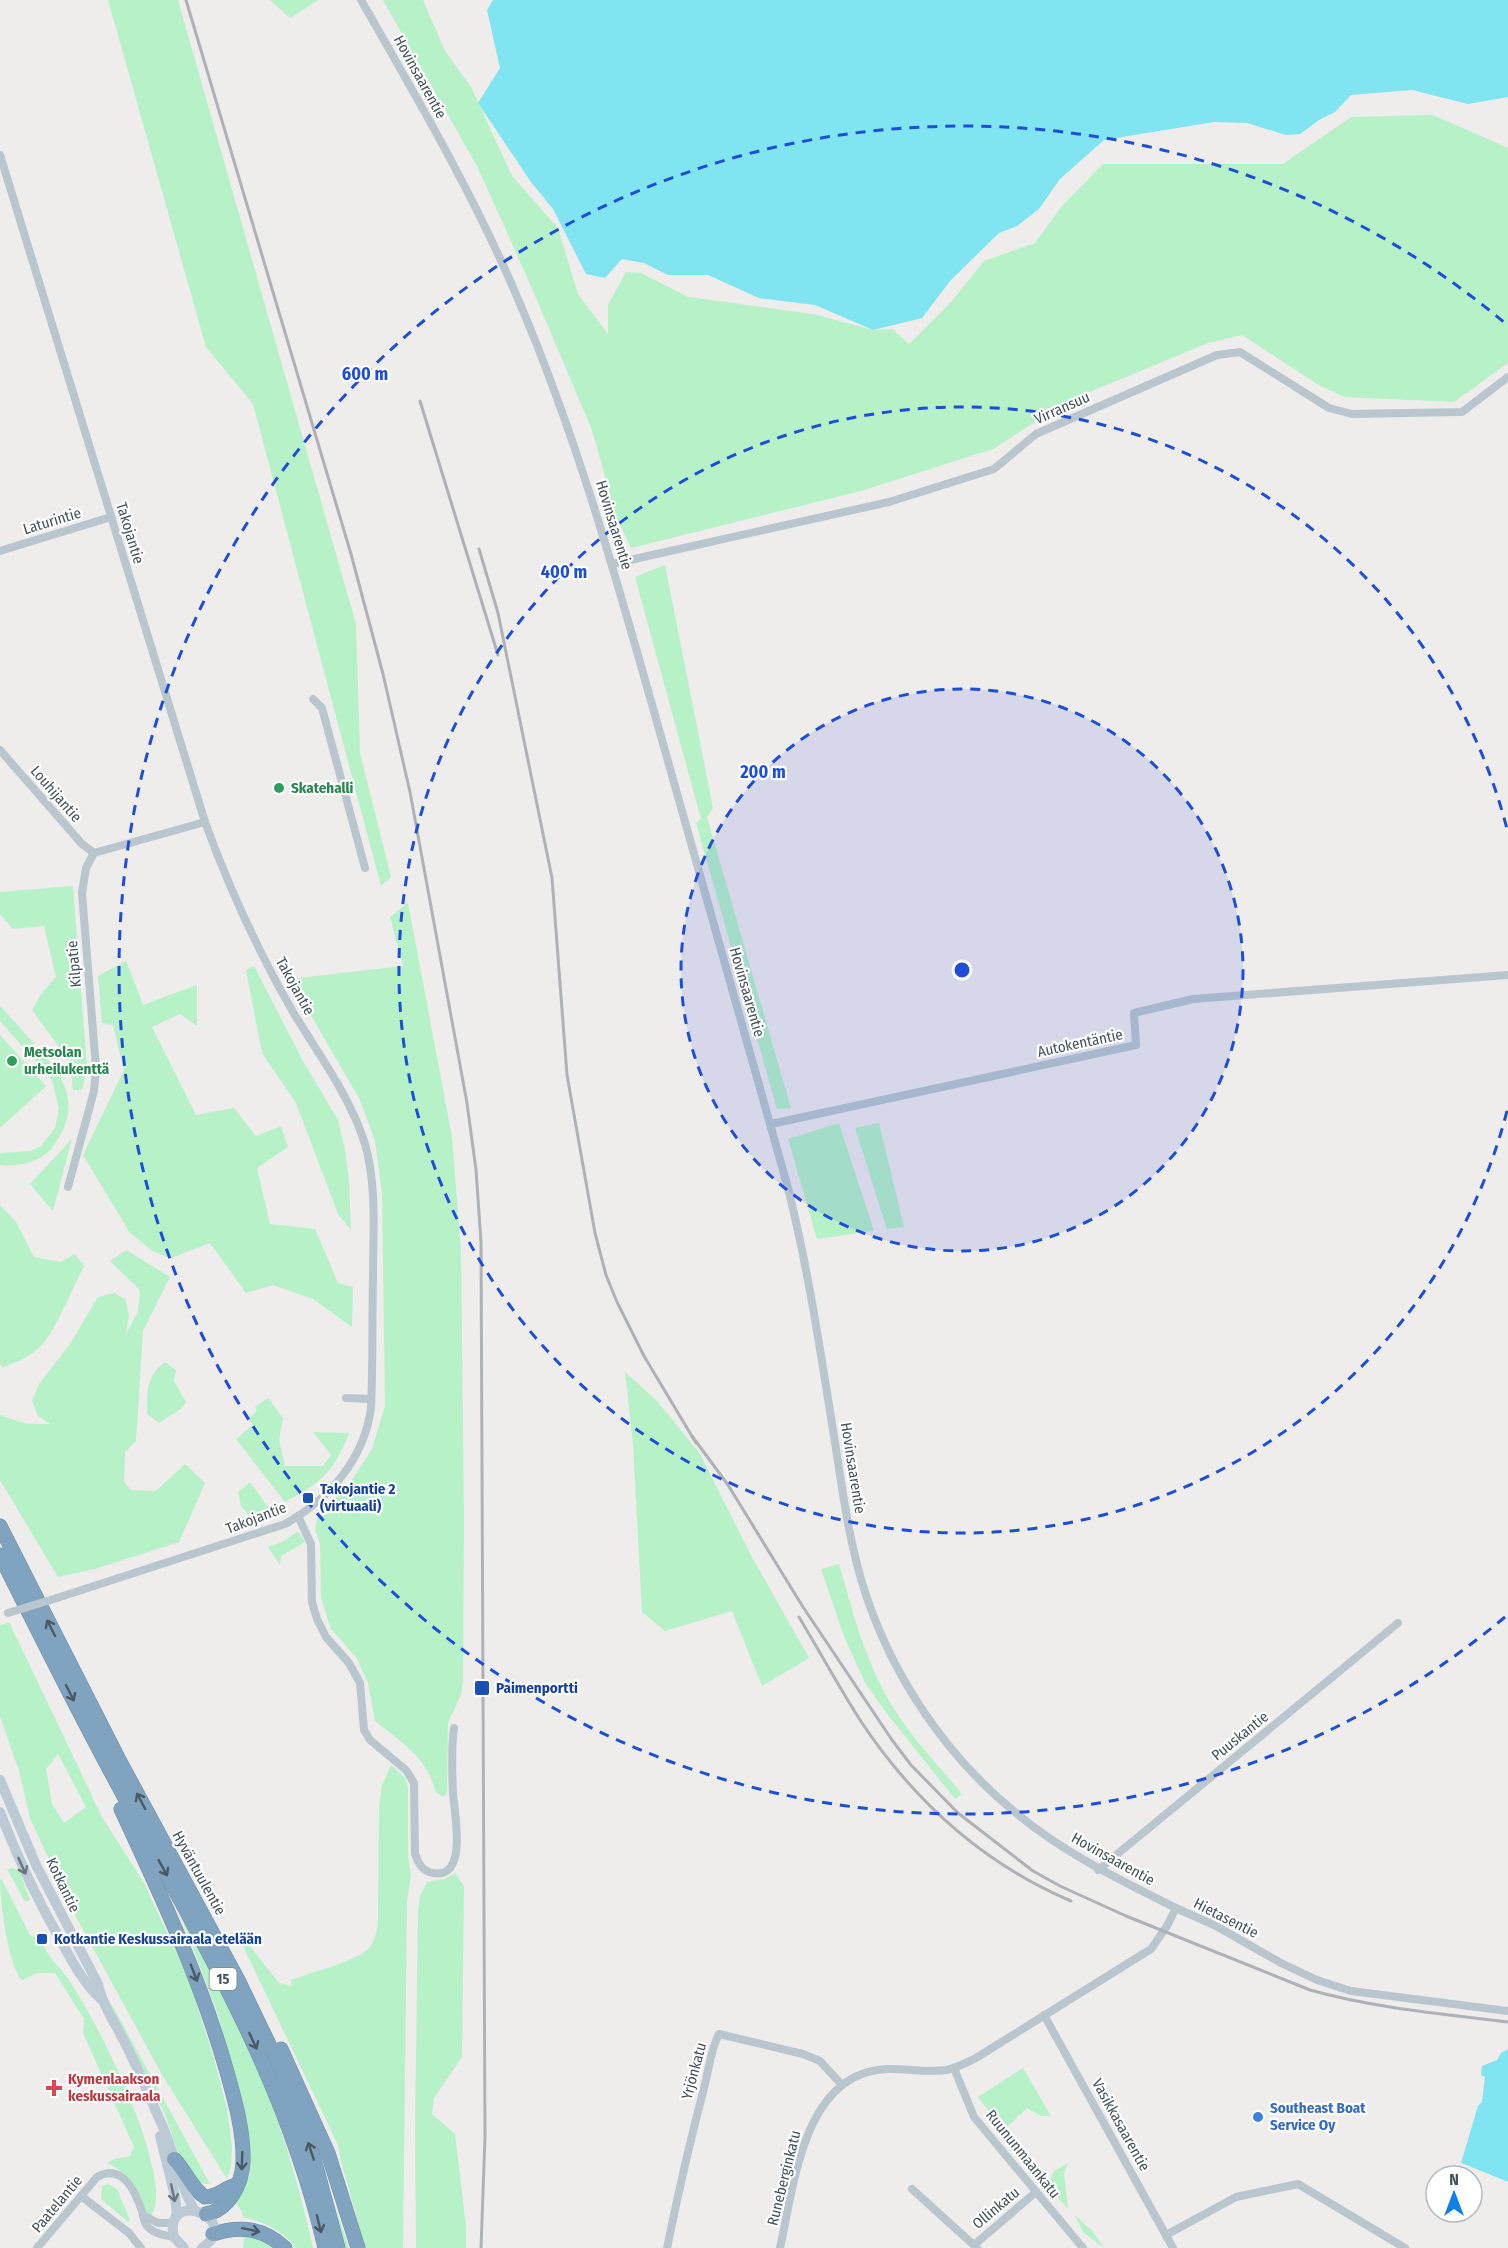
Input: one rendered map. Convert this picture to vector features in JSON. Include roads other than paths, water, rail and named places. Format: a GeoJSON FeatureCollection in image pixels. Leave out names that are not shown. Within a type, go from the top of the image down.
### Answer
{"type":"FeatureCollection","features":[{"type":"Feature","properties":{"kind":"highway","name":"Hyväntuulentie"},"geometry":{"type":"LineString","coordinates":[[0,1526],[113,1749],[238,1980],[277,2061],[300,2118],[323,2190],[338,2248]]}},
{"type":"Feature","properties":{"kind":"highway","name":"Hyväntuulentie"},"geometry":{"type":"LineString","coordinates":[[0,1555],[86,1724],[212,1959],[265,2066],[302,2163],[325,2248]]}},
{"type":"Feature","properties":{"kind":"highway"},"geometry":{"type":"LineString","coordinates":[[86,1724],[194,1973],[213,2026],[237,2117],[243,2163],[238,2184],[226,2203],[212,2213],[200,2212]]}},
{"type":"Feature","properties":{"kind":"highway"},"geometry":{"type":"LineString","coordinates":[[238,1980],[279,2047],[305,2100],[328,2153],[358,2248]]}},
{"type":"Feature","properties":{"kind":"highway"},"geometry":{"type":"LineString","coordinates":[[174,2160],[185,2170],[198,2193],[205,2197],[221,2194],[228,2187],[238,2184]]}},
{"type":"Feature","properties":{"kind":"highway"},"geometry":{"type":"LineString","coordinates":[[213,2234],[240,2227],[254,2229],[275,2239],[285,2248]]}},
{"type":"Feature","properties":{"kind":"street","name":"Hovinsaarentie"},"geometry":{"type":"LineString","coordinates":[[361,0],[459,176],[518,297],[594,504],[771,1124],[799,1232],[853,1546],[866,1594],[880,1630],[904,1681],[952,1748],[982,1782],[1016,1813],[1098,1870],[1176,1908]]}},
{"type":"Feature","properties":{"kind":"street","name":"Takojantie"},"geometry":{"type":"LineString","coordinates":[[0,155],[205,822],[240,911],[293,1011],[349,1104],[365,1146],[373,1196],[369,1422],[358,1452],[348,1469],[326,1494],[298,1516],[264,1532],[4,1614]]}},
{"type":"Feature","properties":{"kind":"street","name":"Virransuu"},"geometry":{"type":"LineString","coordinates":[[612,564],[889,502],[994,469],[1036,434],[1217,355],[1240,352],[1329,408],[1352,414],[1462,412],[1508,376]]}},
{"type":"Feature","properties":{"kind":"street","name":"Laturintie"},"geometry":{"type":"LineString","coordinates":[[0,551],[111,517]]}},
{"type":"Feature","properties":{"kind":"street"},"geometry":{"type":"LineString","coordinates":[[313,699],[322,708],[365,868]]}},
{"type":"Feature","properties":{"kind":"street","name":"Louhijantie"},"geometry":{"type":"LineString","coordinates":[[0,750],[82,844],[94,853]]}},
{"type":"Feature","properties":{"kind":"street"},"geometry":{"type":"LineString","coordinates":[[94,853],[205,822]]}},
{"type":"Feature","properties":{"kind":"street","name":"Kilpatie"},"geometry":{"type":"LineString","coordinates":[[69,1187],[94,1091],[96,1068],[82,893],[86,868],[94,853]]}},
{"type":"Feature","properties":{"kind":"street","name":"Autokentäntie"},"geometry":{"type":"LineString","coordinates":[[771,1124],[1136,1044],[1134,1013],[1193,999],[1508,975]]}},
{"type":"Feature","properties":{"kind":"street"},"geometry":{"type":"LineString","coordinates":[[346,1398],[371,1399]]}},
{"type":"Feature","properties":{"kind":"street"},"geometry":{"type":"LineString","coordinates":[[298,1516],[311,1544],[312,1602],[317,1619],[326,1637],[349,1663],[360,1683],[363,1722],[367,1735],[411,1777],[415,1792],[415,1854],[424,1869],[431,1872],[446,1871],[456,1856],[457,1821],[453,1795],[454,1728]]}},
{"type":"Feature","properties":{"kind":"street","name":"Puuskantie"},"geometry":{"type":"LineString","coordinates":[[1098,1870],[1398,1623]]}},
{"type":"Feature","properties":{"kind":"street","name":"Kotkantie"},"geometry":{"type":"LineString","coordinates":[[0,1780],[36,1865],[98,1984],[102,2000],[139,2070],[163,2127],[184,2188],[200,2212],[212,2223],[213,2234]]}},
{"type":"Feature","properties":{"kind":"street","name":"Kotkantie"},"geometry":{"type":"LineString","coordinates":[[0,1812],[23,1869],[49,1921],[90,1989],[102,2000]]}},
{"type":"Feature","properties":{"kind":"street","name":"Hietasentie"},"geometry":{"type":"LineString","coordinates":[[976,2058],[1150,1949],[1160,1937],[1176,1908],[1216,1926],[1281,1963],[1317,1980],[1351,1990],[1508,2011]]}},
{"type":"Feature","properties":{"kind":"street","name":"Vasikkasaarentie"},"geometry":{"type":"LineString","coordinates":[[1044,2015],[1173,2248]]}},
{"type":"Feature","properties":{"kind":"street","name":"Yrjönkatu"},"geometry":{"type":"LineString","coordinates":[[667,2248],[691,2135],[709,2070],[713,2046],[719,2034],[803,2054],[820,2061],[842,2085]]}},
{"type":"Feature","properties":{"kind":"street","name":"Runeberginkatu"},"geometry":{"type":"LineString","coordinates":[[780,2248],[802,2150],[812,2124],[821,2109],[842,2085],[852,2078],[878,2070],[936,2071],[954,2068],[976,2058]]}},
{"type":"Feature","properties":{"kind":"street","name":"Ruununmaankatu"},"geometry":{"type":"LineString","coordinates":[[954,2068],[974,2117],[1083,2248]]}},
{"type":"Feature","properties":{"kind":"street","name":"Kotkantie"},"geometry":{"type":"LineString","coordinates":[[156,2115],[176,2220],[174,2237]]}},
{"type":"Feature","properties":{"kind":"street","name":"Paatelantie"},"geometry":{"type":"LineString","coordinates":[[37,2248],[97,2177],[113,2172],[121,2175],[130,2185],[145,2224],[150,2230],[174,2237]]}},
{"type":"Feature","properties":{"kind":"street"},"geometry":{"type":"LineString","coordinates":[[1166,2235],[1236,2197],[1298,2184],[1405,2248]]}},
{"type":"Feature","properties":{"kind":"street"},"geometry":{"type":"LineString","coordinates":[[912,2189],[975,2246]]}},
{"type":"Feature","properties":{"kind":"street","name":"Ollinkatu"},"geometry":{"type":"LineString","coordinates":[[975,2246],[1036,2192]]}},
{"type":"Feature","properties":{"kind":"street"},"geometry":{"type":"LineString","coordinates":[[81,2196],[129,2233],[141,2248]]}},
{"type":"Feature","properties":{"kind":"street"},"geometry":{"type":"LineString","coordinates":[[143,2215],[158,2223],[176,2220],[182,2212],[200,2212]]}},
{"type":"Feature","properties":{"kind":"street"},"geometry":{"type":"LineString","coordinates":[[202,2248],[213,2234]]}},
{"type":"Feature","properties":{"kind":"street"},"geometry":{"type":"LineString","coordinates":[[174,2237],[184,2248]]}},
{"type":"Feature","properties":{"kind":"water"},"geometry":{"type":"Polygon","coordinates":[[[493,0],[1508,0],[1508,97],[1468,104],[1412,90],[1351,95],[1335,112],[1300,134],[1286,135],[1247,123],[1214,122],[1104,140],[1060,179],[1039,209],[1017,226],[999,233],[950,281],[922,318],[873,330],[815,305],[759,298],[708,275],[668,275],[644,263],[622,259],[605,278],[586,274],[553,209],[531,182],[478,103],[500,68],[487,10],[493,0]]]}},
{"type":"Feature","properties":{"kind":"water"},"geometry":{"type":"Polygon","coordinates":[[[1508,2049],[1508,2182],[1484,2172],[1484,2164],[1461,2163],[1478,2106],[1482,2102],[1485,2077],[1481,2075],[1482,2066],[1497,2060],[1501,2053],[1508,2049]]]}},
{"type":"Feature","properties":{"kind":"railway"},"geometry":{"type":"LineString","coordinates":[[186,0],[351,554],[383,674],[410,792],[467,1103],[476,1170],[481,1242],[485,2137],[481,2248]]}},
{"type":"Feature","properties":{"kind":"railway"},"geometry":{"type":"LineString","coordinates":[[420,401],[498,655]]}},
{"type":"Feature","properties":{"kind":"railway"},"geometry":{"type":"LineString","coordinates":[[479,549],[498,613],[552,878],[567,1075],[595,1233],[606,1275],[617,1302],[644,1356],[696,1443]]}},
{"type":"Feature","properties":{"kind":"railway"},"geometry":{"type":"LineString","coordinates":[[692,1436],[728,1485],[803,1607],[911,1765],[958,1813],[1033,1871],[1126,1916],[1310,1990],[1383,2006],[1508,2022]]}},
{"type":"Feature","properties":{"kind":"railway"},"geometry":{"type":"LineString","coordinates":[[799,1617],[862,1723],[883,1752],[928,1804],[954,1828],[1009,1869],[1071,1901]]}},
{"type":"Feature","properties":{"kind":"place","name":"Skatehalli"},"geometry":{"type":"Point","coordinates":[279,788]}},
{"type":"Feature","properties":{"kind":"place","name":"Metsolan urheilukenttä"},"geometry":{"type":"Point","coordinates":[12,1061]}},
{"type":"Feature","properties":{"kind":"place","name":"Takojantie 2 (virtuaali)"},"geometry":{"type":"Point","coordinates":[308,1498]}},
{"type":"Feature","properties":{"kind":"place","name":"Paimenportti"},"geometry":{"type":"Point","coordinates":[482,1688]}},
{"type":"Feature","properties":{"kind":"place","name":"Kotkantie Keskussairaala etelään"},"geometry":{"type":"Point","coordinates":[42,1939]}},
{"type":"Feature","properties":{"kind":"place","name":"Kymenlaakson keskussairaala"},"geometry":{"type":"Point","coordinates":[54,2088]}},
{"type":"Feature","properties":{"kind":"place","name":"Southeast Boat Service Oy"},"geometry":{"type":"Point","coordinates":[1258,2117]}}]}
